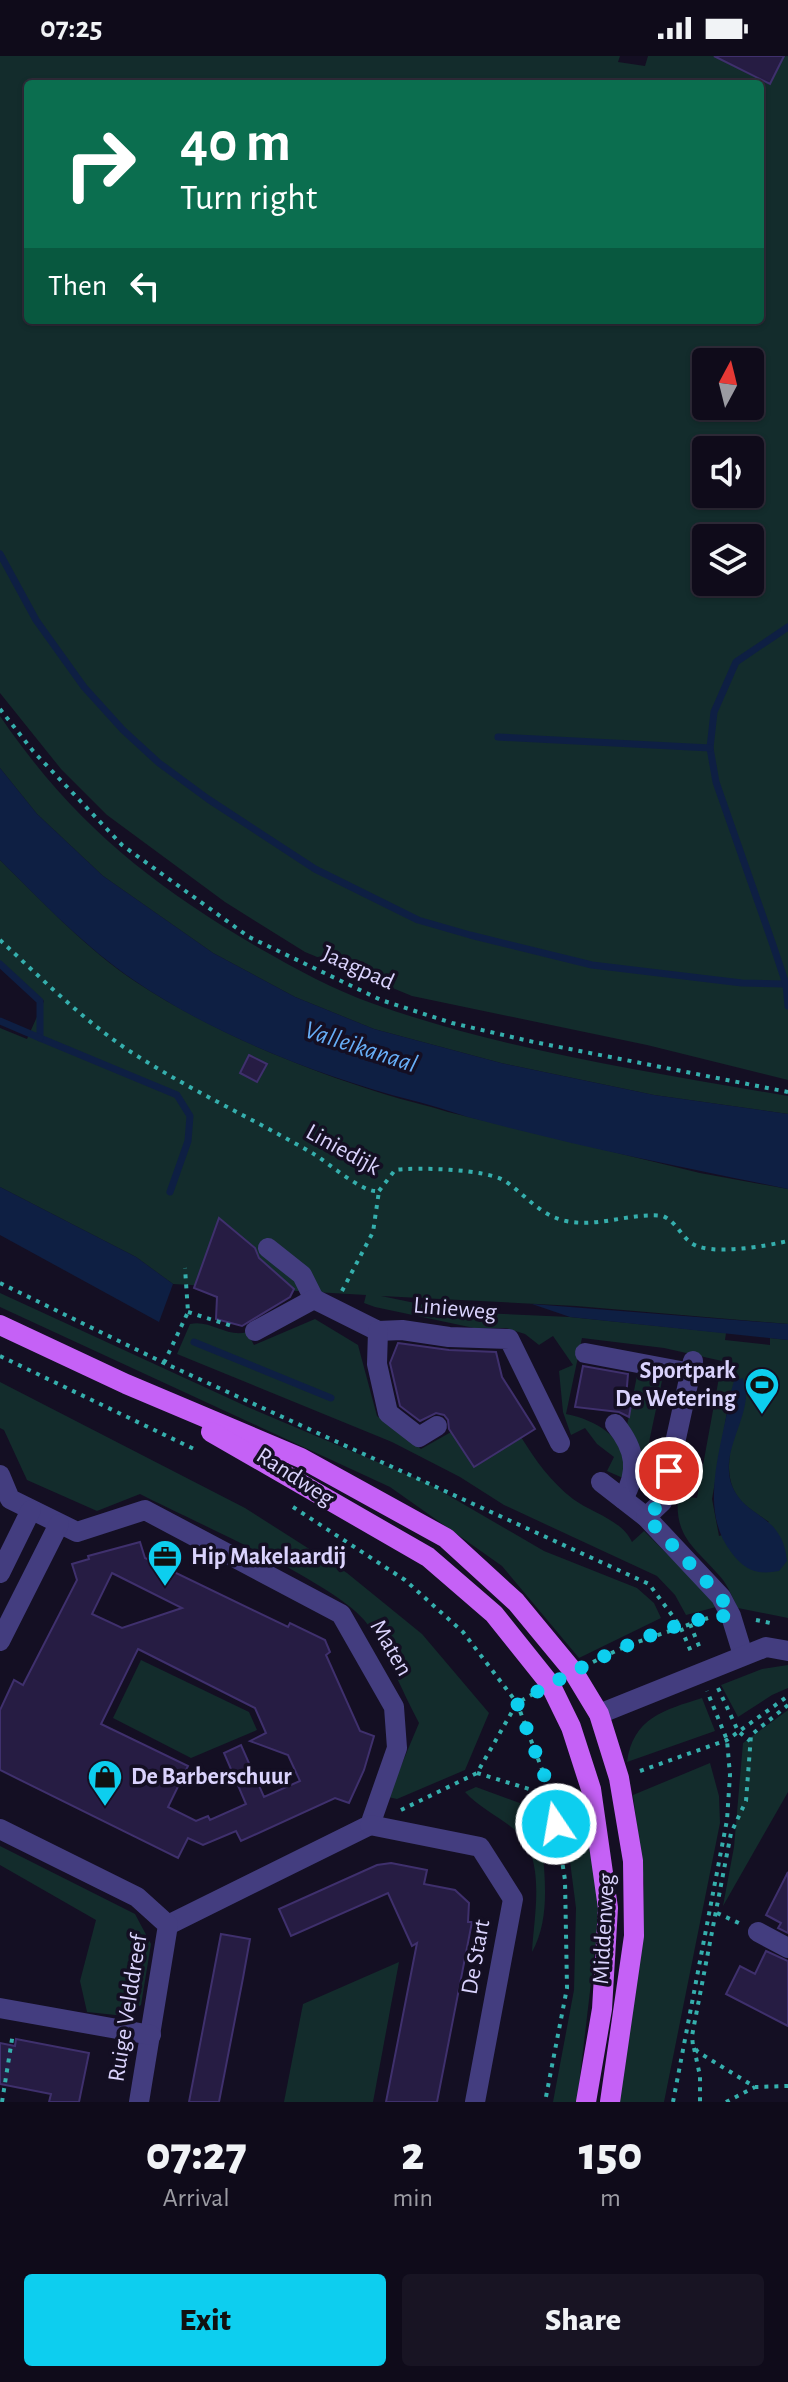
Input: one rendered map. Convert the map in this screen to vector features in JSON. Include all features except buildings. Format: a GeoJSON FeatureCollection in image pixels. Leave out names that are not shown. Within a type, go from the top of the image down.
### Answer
{"type":"FeatureCollection","features":[{"type":"Feature","properties":{"kind":"main road","name":"Randweg"},"geometry":{"type":"LineString","coordinates":[[0,1325],[126,1384],[301,1458],[446,1538],[516,1602],[573,1671],[599,1714]]}},
{"type":"Feature","properties":{"kind":"main road","name":"Randweg"},"geometry":{"type":"LineString","coordinates":[[126,1384],[428,1557],[494,1614],[550,1684],[571,1727]]}},
{"type":"Feature","properties":{"kind":"main road"},"geometry":{"type":"LineString","coordinates":[[571,1727],[599,1714]]}},
{"type":"Feature","properties":{"kind":"main road","name":"Middenweg"},"geometry":{"type":"LineString","coordinates":[[599,1714],[619,1778],[633,1861],[634,1936],[610,2102]]}},
{"type":"Feature","properties":{"kind":"main road","name":"Middenweg"},"geometry":{"type":"LineString","coordinates":[[571,1727],[591,1789],[608,1908],[602,2009],[586,2102]]}},
{"type":"Feature","properties":{"kind":"street","name":"Linieweg"},"geometry":{"type":"LineString","coordinates":[[268,1248],[302,1275],[314,1299],[378,1331],[402,1330],[449,1337],[509,1339],[560,1443]]}},
{"type":"Feature","properties":{"kind":"street"},"geometry":{"type":"LineString","coordinates":[[255,1331],[291,1315],[314,1299]]}},
{"type":"Feature","properties":{"kind":"street"},"geometry":{"type":"LineString","coordinates":[[378,1331],[377,1364],[388,1413],[419,1437],[437,1426]]}},
{"type":"Feature","properties":{"kind":"street"},"geometry":{"type":"LineString","coordinates":[[585,1353],[660,1366],[692,1367],[662,1502],[646,1517]]}},
{"type":"Feature","properties":{"kind":"street"},"geometry":{"type":"LineString","coordinates":[[615,1424],[628,1445],[634,1473],[623,1499]]}},
{"type":"Feature","properties":{"kind":"street","name":"Maten"},"geometry":{"type":"LineString","coordinates":[[0,1475],[10,1499],[77,1532],[145,1510],[341,1614],[394,1707],[397,1748],[370,1825]]}},
{"type":"Feature","properties":{"kind":"street"},"geometry":{"type":"LineString","coordinates":[[601,1482],[646,1517],[721,1597],[731,1616],[743,1655]]}},
{"type":"Feature","properties":{"kind":"street"},"geometry":{"type":"LineString","coordinates":[[0,1573],[31,1510]]}},
{"type":"Feature","properties":{"kind":"street"},"geometry":{"type":"LineString","coordinates":[[0,1641],[59,1524]]}},
{"type":"Feature","properties":{"kind":"street"},"geometry":{"type":"LineString","coordinates":[[599,1714],[766,1647],[788,1651]]}},
{"type":"Feature","properties":{"kind":"street"},"geometry":{"type":"LineString","coordinates":[[168,1925],[370,1825]]}},
{"type":"Feature","properties":{"kind":"street","name":"De Start"},"geometry":{"type":"LineString","coordinates":[[370,1825],[480,1847],[513,1899],[475,2102]]}},
{"type":"Feature","properties":{"kind":"street","name":"Ruige Velddreef"},"geometry":{"type":"LineString","coordinates":[[0,1829],[137,1897],[168,1925],[139,2102]]}},
{"type":"Feature","properties":{"kind":"street"},"geometry":{"type":"LineString","coordinates":[[758,1932],[788,1948]]}},
{"type":"Feature","properties":{"kind":"street"},"geometry":{"type":"LineString","coordinates":[[9,2009],[151,2035]]}},
{"type":"Feature","properties":{"kind":"path","name":"Jaagpad"},"geometry":{"type":"LineString","coordinates":[[0,709],[33,751],[122,845],[249,937],[381,1000],[452,1023],[788,1092]]}},
{"type":"Feature","properties":{"kind":"path","name":"Liniedijk"},"geometry":{"type":"LineString","coordinates":[[0,940],[123,1046],[179,1082],[326,1161],[368,1191],[379,1191],[395,1170],[480,1174],[501,1179],[532,1205],[562,1220],[585,1224],[663,1216],[672,1221],[691,1244],[710,1250],[788,1241]]}},
{"type":"Feature","properties":{"kind":"path"},"geometry":{"type":"LineString","coordinates":[[348,1279],[377,1222],[379,1191]]}},
{"type":"Feature","properties":{"kind":"path"},"geometry":{"type":"LineString","coordinates":[[164,1363],[188,1312],[185,1268]]}},
{"type":"Feature","properties":{"kind":"path","name":"Randweg"},"geometry":{"type":"LineString","coordinates":[[0,1283],[164,1363],[649,1584],[680,1626]]}},
{"type":"Feature","properties":{"kind":"path"},"geometry":{"type":"LineString","coordinates":[[188,1312],[255,1331]]}},
{"type":"Feature","properties":{"kind":"path"},"geometry":{"type":"LineString","coordinates":[[0,1356],[204,1454]]}},
{"type":"Feature","properties":{"kind":"path","name":"Randweg"},"geometry":{"type":"LineString","coordinates":[[285,1502],[405,1580],[463,1632],[517,1703],[552,1796]]}},
{"type":"Feature","properties":{"kind":"path"},"geometry":{"type":"LineString","coordinates":[[573,1671],[626,1646],[719,1615],[784,1626]]}},
{"type":"Feature","properties":{"kind":"path"},"geometry":{"type":"LineString","coordinates":[[690,1624],[703,1653]]}},
{"type":"Feature","properties":{"kind":"path"},"geometry":{"type":"LineString","coordinates":[[715,1682],[738,1731],[750,1741]]}},
{"type":"Feature","properties":{"kind":"path"},"geometry":{"type":"LineString","coordinates":[[370,1825],[477,1773],[517,1703],[550,1684]]}},
{"type":"Feature","properties":{"kind":"path"},"geometry":{"type":"LineString","coordinates":[[700,2102],[693,2024],[731,1833],[748,1793],[750,1741],[756,1729],[788,1705]]}},
{"type":"Feature","properties":{"kind":"path"},"geometry":{"type":"LineString","coordinates":[[673,2102],[727,1820],[730,1775],[727,1740]]}},
{"type":"Feature","properties":{"kind":"path","name":"Middenweg"},"geometry":{"type":"LineString","coordinates":[[545,2102],[567,1988],[565,1880],[552,1796]]}},
{"type":"Feature","properties":{"kind":"path"},"geometry":{"type":"LineString","coordinates":[[2,2102],[9,2009]]}},
{"type":"Feature","properties":{"kind":"path"},"geometry":{"type":"LineString","coordinates":[[693,2046],[717,2065],[755,2087]]}},
{"type":"Feature","properties":{"kind":"path"},"geometry":{"type":"LineString","coordinates":[[726,2102],[755,2087],[788,2086]]}},
{"type":"Feature","properties":{"kind":"green space"},"geometry":{"type":"Polygon","coordinates":[[[0,56],[620,56],[618,62],[645,66],[648,56],[788,56],[788,1080],[647,1045],[412,996],[305,952],[225,902],[107,815],[61,769],[0,693],[0,56]]]}},
{"type":"Feature","properties":{"kind":"green space"},"geometry":{"type":"Polygon","coordinates":[[[0,716],[56,788],[116,848],[219,924],[315,979],[374,1004],[475,1035],[579,1059],[788,1096],[788,1114],[654,1095],[501,1063],[374,1029],[295,997],[213,953],[103,876],[37,814],[0,768],[0,716]]]}},
{"type":"Feature","properties":{"kind":"green space"},"geometry":{"type":"Polygon","coordinates":[[[0,860],[82,940],[117,969],[194,1016],[288,1060],[384,1094],[448,1112],[700,1173],[788,1189],[788,1324],[576,1306],[381,1296],[459,1312],[570,1317],[726,1333],[725,1340],[770,1345],[770,1338],[788,1340],[788,1618],[738,1608],[725,1583],[690,1543],[680,1523],[678,1496],[697,1498],[722,1361],[664,1348],[582,1338],[566,1414],[601,1427],[610,1434],[622,1453],[623,1478],[607,1471],[614,1457],[597,1444],[585,1428],[571,1435],[563,1412],[559,1371],[573,1365],[553,1336],[539,1345],[525,1334],[506,1328],[474,1328],[375,1307],[364,1303],[366,1295],[173,1284],[136,1257],[0,1187],[0,1028],[27,1039],[44,1001],[0,961],[0,860]],[[730,1395],[712,1499],[719,1536],[769,1522],[743,1502],[731,1483],[731,1446],[746,1397],[730,1395]]]}},
{"type":"Feature","properties":{"kind":"green space"},"geometry":{"type":"Polygon","coordinates":[[[0,1293],[250,1408],[427,1483],[544,1551],[637,1588],[654,1603],[661,1618],[579,1658],[502,1566],[390,1487],[0,1307],[0,1293]]]}},
{"type":"Feature","properties":{"kind":"green space"},"geometry":{"type":"Polygon","coordinates":[[[315,1319],[358,1345],[377,1416],[421,1449],[451,1432],[474,1467],[521,1437],[544,1470],[565,1492],[614,1522],[632,1542],[644,1531],[707,1594],[716,1607],[686,1615],[675,1595],[657,1576],[504,1505],[460,1477],[392,1442],[177,1354],[190,1324],[205,1324],[232,1333],[247,1332],[254,1345],[315,1319]]]}},
{"type":"Feature","properties":{"kind":"green space"},"geometry":{"type":"Polygon","coordinates":[[[638,1371],[663,1376],[644,1466],[661,1470],[648,1483],[641,1483],[627,1425],[638,1371]]]}},
{"type":"Feature","properties":{"kind":"green space"},"geometry":{"type":"Polygon","coordinates":[[[0,1382],[245,1508],[347,1573],[422,1634],[489,1713],[465,1770],[397,1799],[388,1797],[419,1723],[368,1625],[353,1609],[297,1573],[140,1494],[97,1511],[27,1480],[4,1430],[0,1428],[0,1382]]]}},
{"type":"Feature","properties":{"kind":"green space"},"geometry":{"type":"Polygon","coordinates":[[[141,1660],[249,1712],[257,1730],[191,1758],[113,1718],[141,1660]]]}},
{"type":"Feature","properties":{"kind":"green space"},"geometry":{"type":"Polygon","coordinates":[[[788,1665],[788,1688],[738,1717],[721,1685],[762,1669],[788,1665]]]}},
{"type":"Feature","properties":{"kind":"green space"},"geometry":{"type":"Polygon","coordinates":[[[702,1698],[715,1731],[627,1762],[636,1735],[652,1718],[702,1698]]]}},
{"type":"Feature","properties":{"kind":"green space"},"geometry":{"type":"Polygon","coordinates":[[[788,1710],[788,1792],[723,1906],[734,1847],[743,1743],[788,1710]]]}},
{"type":"Feature","properties":{"kind":"green space"},"geometry":{"type":"Polygon","coordinates":[[[710,1763],[719,1796],[720,1823],[664,2102],[619,2102],[643,1933],[644,1883],[633,1795],[710,1763]]]}},
{"type":"Feature","properties":{"kind":"green space"},"geometry":{"type":"Polygon","coordinates":[[[476,1787],[539,1810],[545,1901],[539,1936],[532,1952],[536,1887],[531,1856],[515,1830],[465,1792],[476,1787]]]}},
{"type":"Feature","properties":{"kind":"green space"},"geometry":{"type":"Polygon","coordinates":[[[585,1807],[600,1906],[577,2102],[553,2102],[574,1990],[576,1908],[564,1815],[585,1807]]]}},
{"type":"Feature","properties":{"kind":"green space"},"geometry":{"type":"Polygon","coordinates":[[[0,1846],[135,1914],[151,1944],[141,2005],[125,2016],[87,2012],[80,1981],[96,1920],[0,1865],[0,1846]]]}},
{"type":"Feature","properties":{"kind":"green space"},"geometry":{"type":"Polygon","coordinates":[[[399,1962],[373,2102],[284,2102],[303,2004],[399,1962]]]}},
{"type":"Feature","properties":{"kind":"water","name":"Valleikanaal"},"geometry":{"type":"Polygon","coordinates":[[[0,768],[37,814],[103,876],[213,953],[295,997],[374,1029],[501,1063],[654,1095],[788,1114],[788,1189],[599,1149],[468,1117],[304,1066],[199,1019],[135,981],[99,954],[0,860],[0,768]]]}},
{"type":"Feature","properties":{"kind":"water"},"geometry":{"type":"Polygon","coordinates":[[[0,1187],[136,1257],[173,1284],[159,1322],[0,1235],[0,1187]]]}},
{"type":"Feature","properties":{"kind":"water"},"geometry":{"type":"Polygon","coordinates":[[[532,1304],[788,1324],[788,1340],[570,1317],[532,1304]]]}},
{"type":"Feature","properties":{"kind":"water"},"geometry":{"type":"Polygon","coordinates":[[[743,1378],[746,1397],[729,1461],[731,1483],[745,1504],[778,1533],[787,1561],[779,1571],[758,1572],[741,1564],[721,1535],[716,1516],[714,1496],[718,1455],[734,1381],[743,1378]]]}},
{"type":"Feature","properties":{"kind":"waterway"},"geometry":{"type":"LineString","coordinates":[[0,554],[36,620],[84,687],[123,730],[159,763],[208,799],[315,869],[418,920],[592,965],[742,983],[786,984]]}},
{"type":"Feature","properties":{"kind":"waterway"},"geometry":{"type":"LineString","coordinates":[[788,627],[736,662],[714,712],[710,748],[716,782],[786,984],[788,1006]]}},
{"type":"Feature","properties":{"kind":"waterway"},"geometry":{"type":"LineString","coordinates":[[498,737],[710,748]]}},
{"type":"Feature","properties":{"kind":"waterway"},"geometry":{"type":"LineString","coordinates":[[0,964],[40,1001],[40,1038],[177,1095],[190,1116],[188,1141],[170,1192]]}},
{"type":"Feature","properties":{"kind":"waterway"},"geometry":{"type":"LineString","coordinates":[[0,1021],[40,1038]]}},
{"type":"Feature","properties":{"kind":"waterway"},"geometry":{"type":"LineString","coordinates":[[194,1342],[331,1398]]}},
{"type":"Feature","properties":{"kind":"place","name":"Sportpark De Wetering"},"geometry":{"type":"Point","coordinates":[762,1416]}},
{"type":"Feature","properties":{"kind":"place","name":"Hip Makelaardij"},"geometry":{"type":"Point","coordinates":[165,1588]}},
{"type":"Feature","properties":{"kind":"place","name":"De Barberschuur"},"geometry":{"type":"Point","coordinates":[105,1808]}},
{"type":"Feature","properties":{"kind":"route"},"geometry":{"type":"LineString","coordinates":[[556,1824],[552,1796],[517,1703],[573,1671],[626,1646],[680,1626],[719,1615],[731,1616],[721,1597],[646,1517],[662,1502],[669,1471]]}}]}
